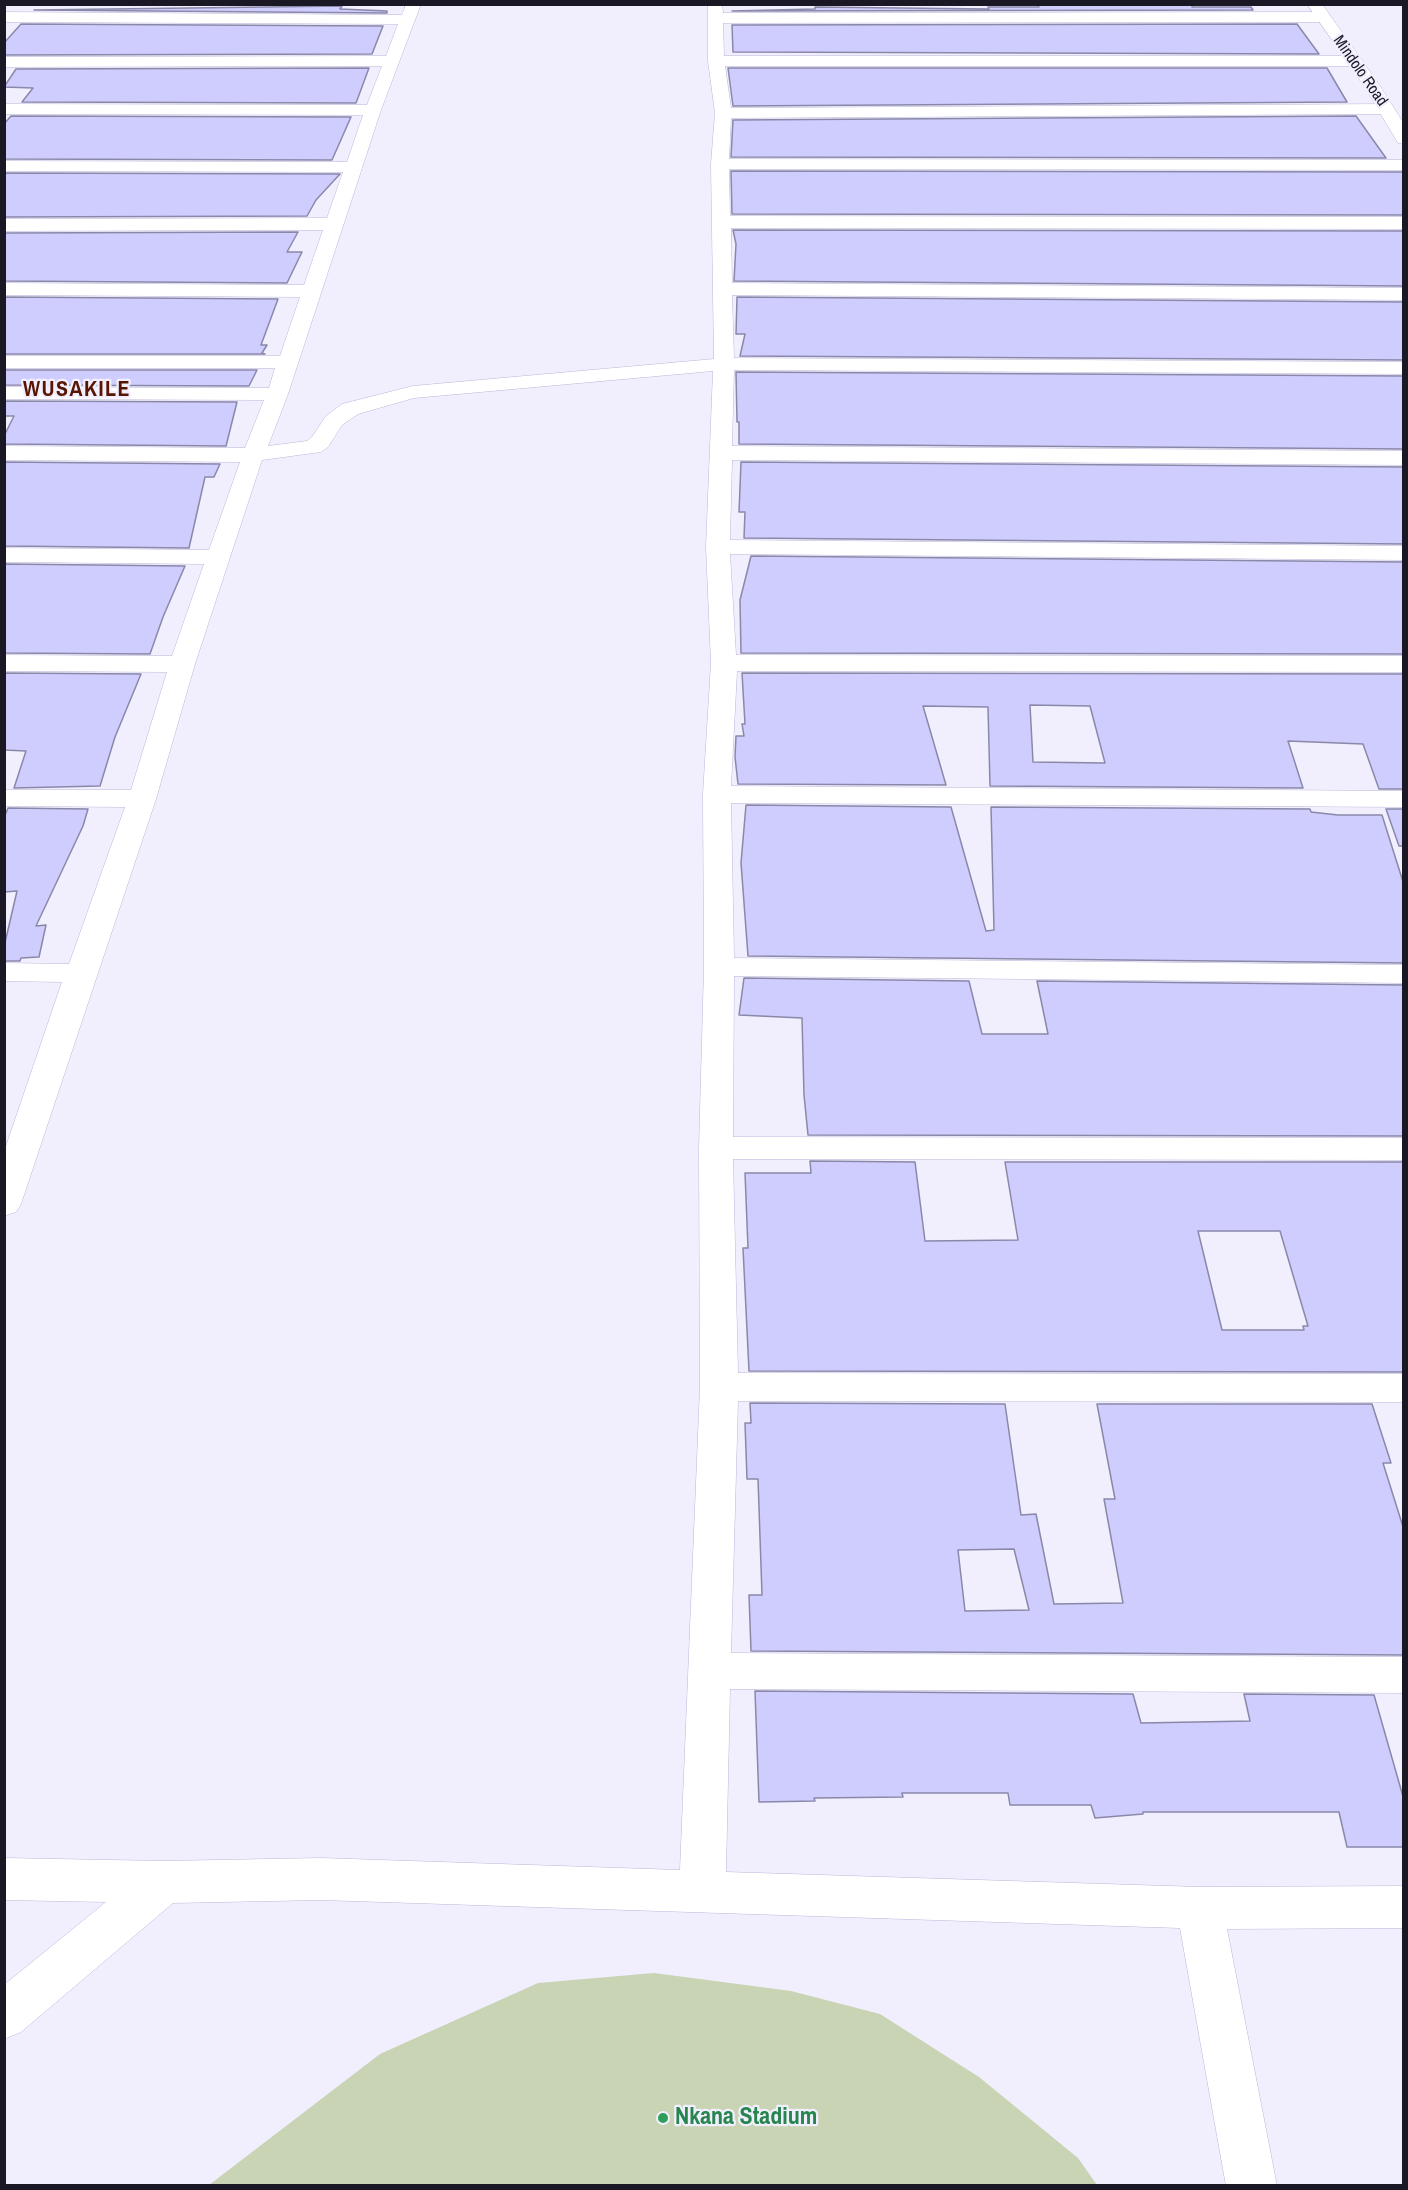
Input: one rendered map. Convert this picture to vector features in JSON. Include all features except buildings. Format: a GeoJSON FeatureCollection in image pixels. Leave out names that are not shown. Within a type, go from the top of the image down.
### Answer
{"type":"FeatureCollection","features":[{"type":"Feature","properties":{"kind":"street"},"geometry":{"type":"LineString","coordinates":[[702,1893],[719,1387],[716,1148],[719,967],[717,794],[724,663],[718,548],[723,453],[724,364],[723,222],[720,164],[723,112],[716,61],[715,11],[1317,11]]}},
{"type":"Feature","properties":{"kind":"street","name":"Mindolo Road"},"geometry":{"type":"LineString","coordinates":[[1317,11],[1354,61],[1404,139]]}},
{"type":"Feature","properties":{"kind":"street"},"geometry":{"type":"LineString","coordinates":[[4,17],[411,12],[332,224],[277,394],[253,455],[182,664],[142,799],[13,1158],[4,1204]]}},
{"type":"Feature","properties":{"kind":"street"},"geometry":{"type":"LineString","coordinates":[[4,62],[391,61]]}},
{"type":"Feature","properties":{"kind":"street"},"geometry":{"type":"LineString","coordinates":[[716,61],[1354,61]]}},
{"type":"Feature","properties":{"kind":"street"},"geometry":{"type":"LineString","coordinates":[[4,109],[373,110]]}},
{"type":"Feature","properties":{"kind":"street"},"geometry":{"type":"LineString","coordinates":[[723,112],[1386,110]]}},
{"type":"Feature","properties":{"kind":"street"},"geometry":{"type":"LineString","coordinates":[[720,164],[1404,165]]}},
{"type":"Feature","properties":{"kind":"street"},"geometry":{"type":"LineString","coordinates":[[4,166],[353,167]]}},
{"type":"Feature","properties":{"kind":"street"},"geometry":{"type":"LineString","coordinates":[[723,222],[1404,223]]}},
{"type":"Feature","properties":{"kind":"street"},"geometry":{"type":"LineString","coordinates":[[4,225],[332,224]]}},
{"type":"Feature","properties":{"kind":"street"},"geometry":{"type":"LineString","coordinates":[[4,289],[310,291]]}},
{"type":"Feature","properties":{"kind":"street"},"geometry":{"type":"LineString","coordinates":[[723,289],[1404,294]]}},
{"type":"Feature","properties":{"kind":"street"},"geometry":{"type":"LineString","coordinates":[[4,362],[287,362]]}},
{"type":"Feature","properties":{"kind":"street"},"geometry":{"type":"LineString","coordinates":[[4,453],[253,455],[313,447],[320,442],[334,421],[350,409],[413,392],[724,364],[1404,368]]}},
{"type":"Feature","properties":{"kind":"street"},"geometry":{"type":"LineString","coordinates":[[4,393],[277,394]]}},
{"type":"Feature","properties":{"kind":"street"},"geometry":{"type":"LineString","coordinates":[[723,453],[1404,458]]}},
{"type":"Feature","properties":{"kind":"street"},"geometry":{"type":"LineString","coordinates":[[718,548],[1404,553]]}},
{"type":"Feature","properties":{"kind":"street"},"geometry":{"type":"LineString","coordinates":[[4,555],[219,557]]}},
{"type":"Feature","properties":{"kind":"street"},"geometry":{"type":"LineString","coordinates":[[4,663],[182,664]]}},
{"type":"Feature","properties":{"kind":"street"},"geometry":{"type":"LineString","coordinates":[[724,663],[1404,664]]}},
{"type":"Feature","properties":{"kind":"street"},"geometry":{"type":"LineString","coordinates":[[717,794],[1404,799]]}},
{"type":"Feature","properties":{"kind":"street"},"geometry":{"type":"LineString","coordinates":[[4,798],[142,799]]}},
{"type":"Feature","properties":{"kind":"street"},"geometry":{"type":"LineString","coordinates":[[719,967],[1404,975]]}},
{"type":"Feature","properties":{"kind":"street"},"geometry":{"type":"LineString","coordinates":[[4,972],[81,973]]}},
{"type":"Feature","properties":{"kind":"street"},"geometry":{"type":"LineString","coordinates":[[716,1148],[1404,1149]]}},
{"type":"Feature","properties":{"kind":"street"},"geometry":{"type":"LineString","coordinates":[[719,1387],[1404,1388]]}},
{"type":"Feature","properties":{"kind":"street"},"geometry":{"type":"LineString","coordinates":[[710,1671],[1404,1675]]}},
{"type":"Feature","properties":{"kind":"street"},"geometry":{"type":"LineString","coordinates":[[4,1879],[164,1882],[321,1879],[1200,1908],[1404,1907]]}},
{"type":"Feature","properties":{"kind":"street"},"geometry":{"type":"LineString","coordinates":[[4,2016],[164,1882]]}},
{"type":"Feature","properties":{"kind":"street"},"geometry":{"type":"LineString","coordinates":[[1200,1908],[1252,2186]]}},
{"type":"Feature","properties":{"kind":"green space","name":"Nkana Stadium"},"geometry":{"type":"Polygon","coordinates":[[[654,1973],[791,1991],[880,2014],[979,2077],[1078,2158],[1097,2185],[209,2185],[380,2054],[538,1983],[654,1973]]]}},
{"type":"Feature","properties":{"kind":"place","name":"Nkana Stadium"},"geometry":{"type":"Point","coordinates":[663,2118]}},
{"type":"Feature","properties":{"kind":"district","name":"WUSAKILE"},"geometry":{"type":"Point","coordinates":[77,390]}}]}
